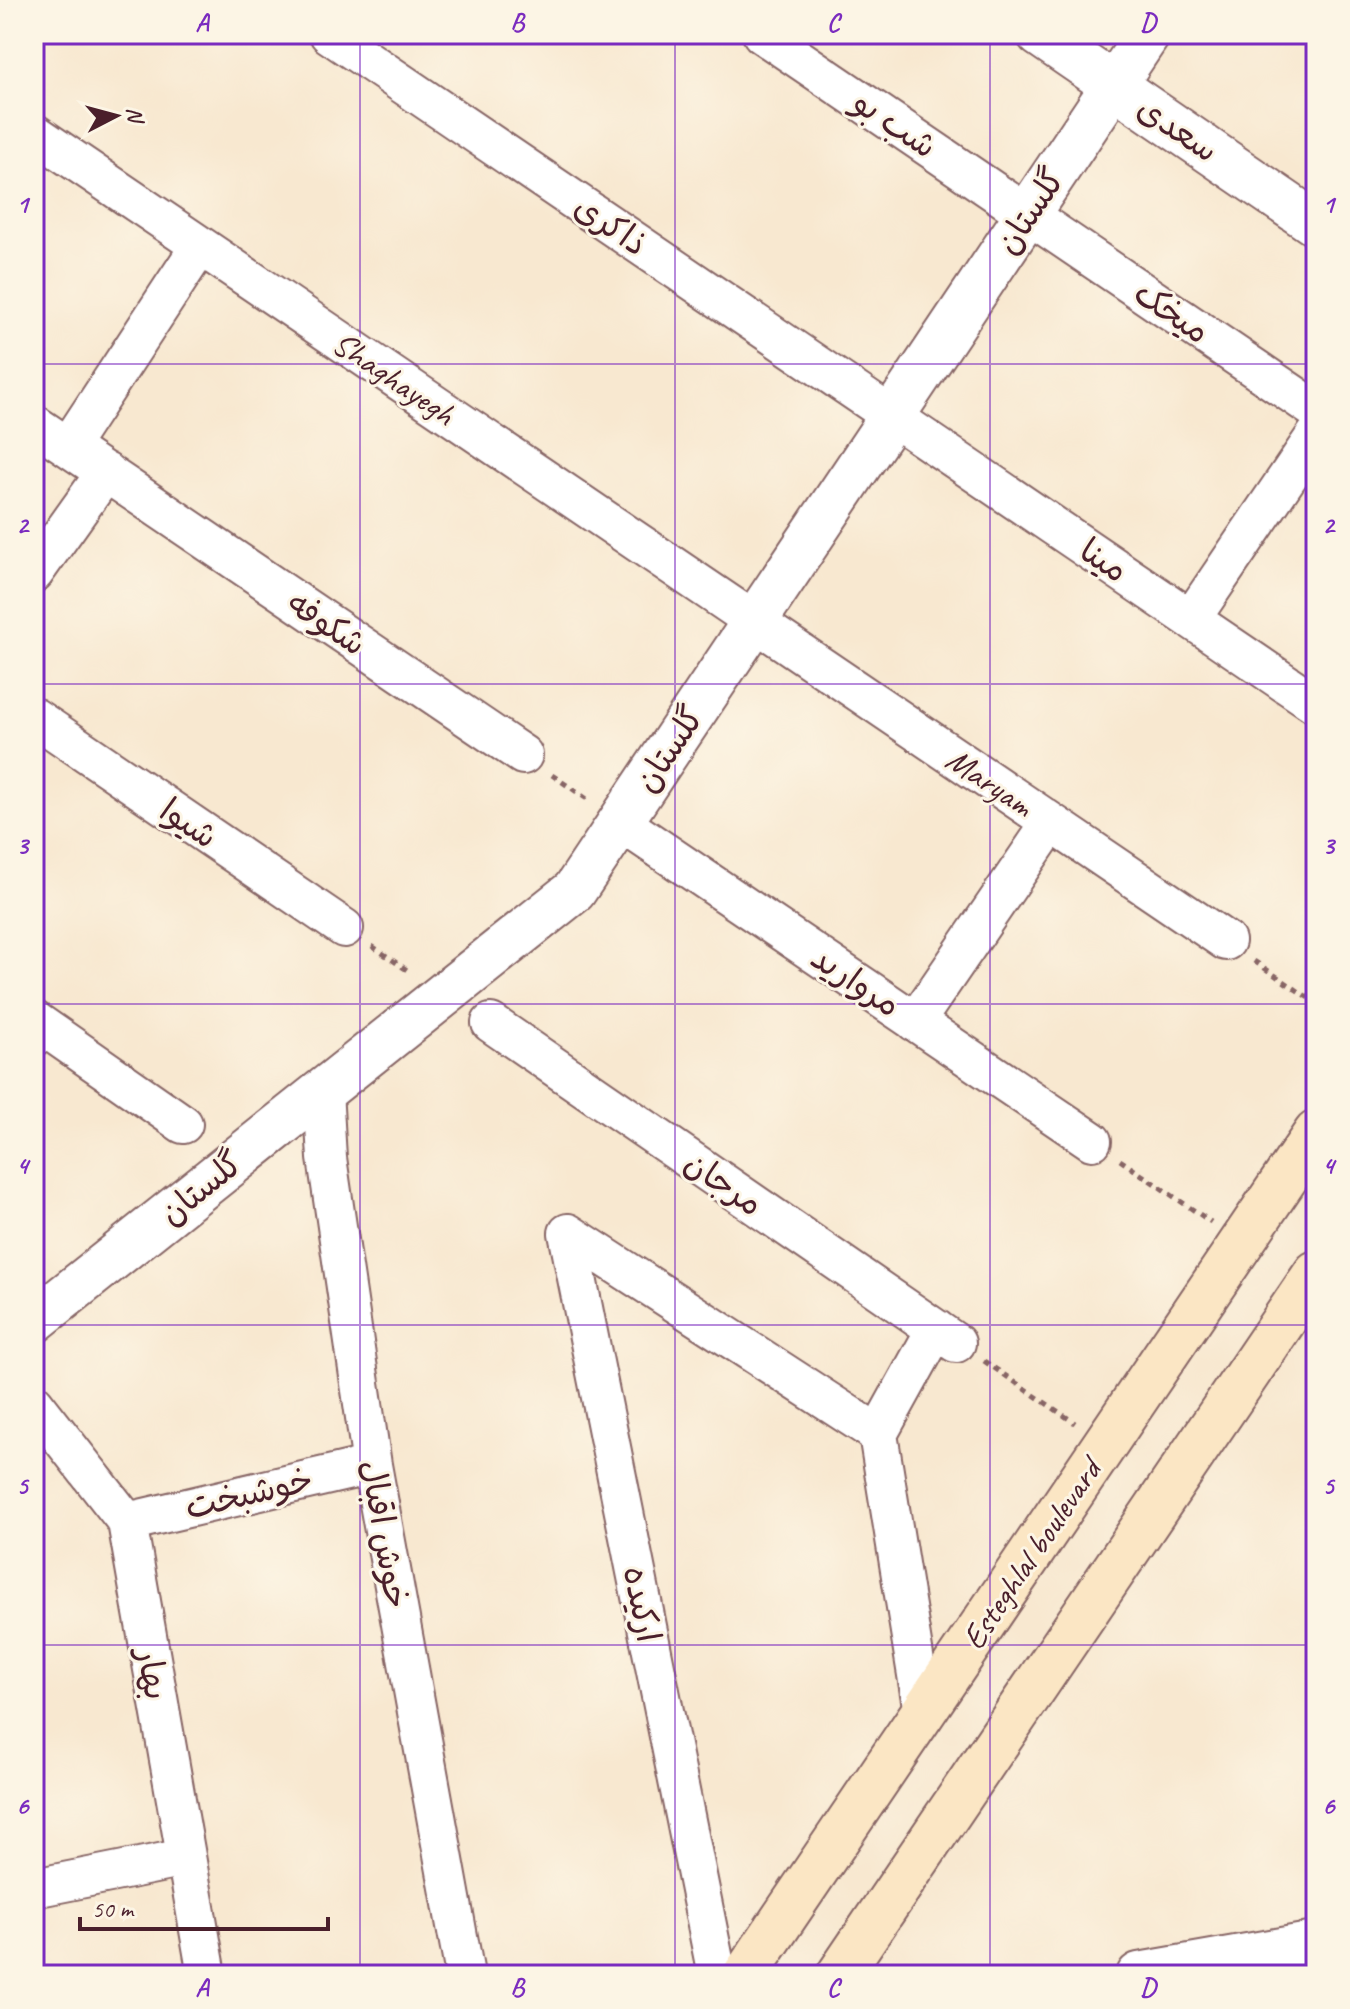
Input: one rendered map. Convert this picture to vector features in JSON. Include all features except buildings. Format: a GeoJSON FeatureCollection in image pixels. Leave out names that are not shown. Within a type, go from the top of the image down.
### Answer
{"type":"FeatureCollection","features":[{"type":"Feature","properties":{"kind":"main road","name":"Esteghlal boulevard"},"geometry":{"type":"LineString","coordinates":[[745,1975],[1316,1133]]}},
{"type":"Feature","properties":{"kind":"main road"},"geometry":{"type":"LineString","coordinates":[[839,1975],[1316,1273]]}},
{"type":"Feature","properties":{"kind":"street","name":"شب بو"},"geometry":{"type":"LineString","coordinates":[[762,34],[1027,214]]}},
{"type":"Feature","properties":{"kind":"street","name":"سعدی"},"geometry":{"type":"LineString","coordinates":[[1039,34],[1316,224]]}},
{"type":"Feature","properties":{"kind":"street","name":"گلستان"},"geometry":{"type":"LineString","coordinates":[[34,1321],[574,891],[1148,34]]}},
{"type":"Feature","properties":{"kind":"street","name":"ذاکری"},"geometry":{"type":"LineString","coordinates":[[337,36],[893,416]]}},
{"type":"Feature","properties":{"kind":"street","name":"Shaghayegh"},"geometry":{"type":"LineString","coordinates":[[34,133],[754,622]]}},
{"type":"Feature","properties":{"kind":"street","name":"میخک"},"geometry":{"type":"LineString","coordinates":[[1027,214],[1316,410]]}},
{"type":"Feature","properties":{"kind":"street"},"geometry":{"type":"LineString","coordinates":[[68,447],[200,246]]}},
{"type":"Feature","properties":{"kind":"street","name":"مینا"},"geometry":{"type":"LineString","coordinates":[[893,416],[1316,704]]}},
{"type":"Feature","properties":{"kind":"street","name":"شکوفه"},"geometry":{"type":"LineString","coordinates":[[34,424],[523,755]]}},
{"type":"Feature","properties":{"kind":"street"},"geometry":{"type":"LineString","coordinates":[[1191,619],[1316,435]]}},
{"type":"Feature","properties":{"kind":"street"},"geometry":{"type":"LineString","coordinates":[[34,573],[106,472]]}},
{"type":"Feature","properties":{"kind":"street","name":"Maryam"},"geometry":{"type":"LineString","coordinates":[[754,622],[1226,941]]}},
{"type":"Feature","properties":{"kind":"street","name":"شیوا"},"geometry":{"type":"LineString","coordinates":[[34,717],[344,928]]}},
{"type":"Feature","properties":{"kind":"street","name":"مروارید"},"geometry":{"type":"LineString","coordinates":[[620,822],[1092,1141]]}},
{"type":"Feature","properties":{"kind":"street"},"geometry":{"type":"LineString","coordinates":[[915,1022],[1051,823]]}},
{"type":"Feature","properties":{"kind":"street"},"geometry":{"type":"LineString","coordinates":[[34,1020],[183,1124]]}},
{"type":"Feature","properties":{"kind":"street","name":"مرجان"},"geometry":{"type":"LineString","coordinates":[[491,1023],[946,1336]]}},
{"type":"Feature","properties":{"kind":"street","name":"خوش اقبال"},"geometry":{"type":"LineString","coordinates":[[323,1091],[327,1158],[372,1465],[465,1975]]}},
{"type":"Feature","properties":{"kind":"street","name":"ارکیده"},"geometry":{"type":"LineString","coordinates":[[717,1975],[568,1233],[878,1434]]}},
{"type":"Feature","properties":{"kind":"street"},"geometry":{"type":"LineString","coordinates":[[923,1712],[878,1434],[946,1336]]}},
{"type":"Feature","properties":{"kind":"street","name":"بهار"},"geometry":{"type":"LineString","coordinates":[[34,1403],[127,1522],[207,1975]]}},
{"type":"Feature","properties":{"kind":"street","name":"خوشبخت"},"geometry":{"type":"LineString","coordinates":[[127,1522],[372,1465]]}},
{"type":"Feature","properties":{"kind":"street"},"geometry":{"type":"LineString","coordinates":[[34,1888],[185,1858]]}},
{"type":"Feature","properties":{"kind":"street"},"geometry":{"type":"LineString","coordinates":[[1139,1975],[1221,1968],[1316,1944]]}},
{"type":"Feature","properties":{"kind":"path"},"geometry":{"type":"LineString","coordinates":[[523,755],[620,822]]}},
{"type":"Feature","properties":{"kind":"path"},"geometry":{"type":"LineString","coordinates":[[344,928],[444,995]]}},
{"type":"Feature","properties":{"kind":"path"},"geometry":{"type":"LineString","coordinates":[[1226,941],[1316,1003]]}},
{"type":"Feature","properties":{"kind":"path"},"geometry":{"type":"LineString","coordinates":[[1092,1141],[1241,1243]]}},
{"type":"Feature","properties":{"kind":"path"},"geometry":{"type":"LineString","coordinates":[[946,1336],[1105,1444]]}}]}
